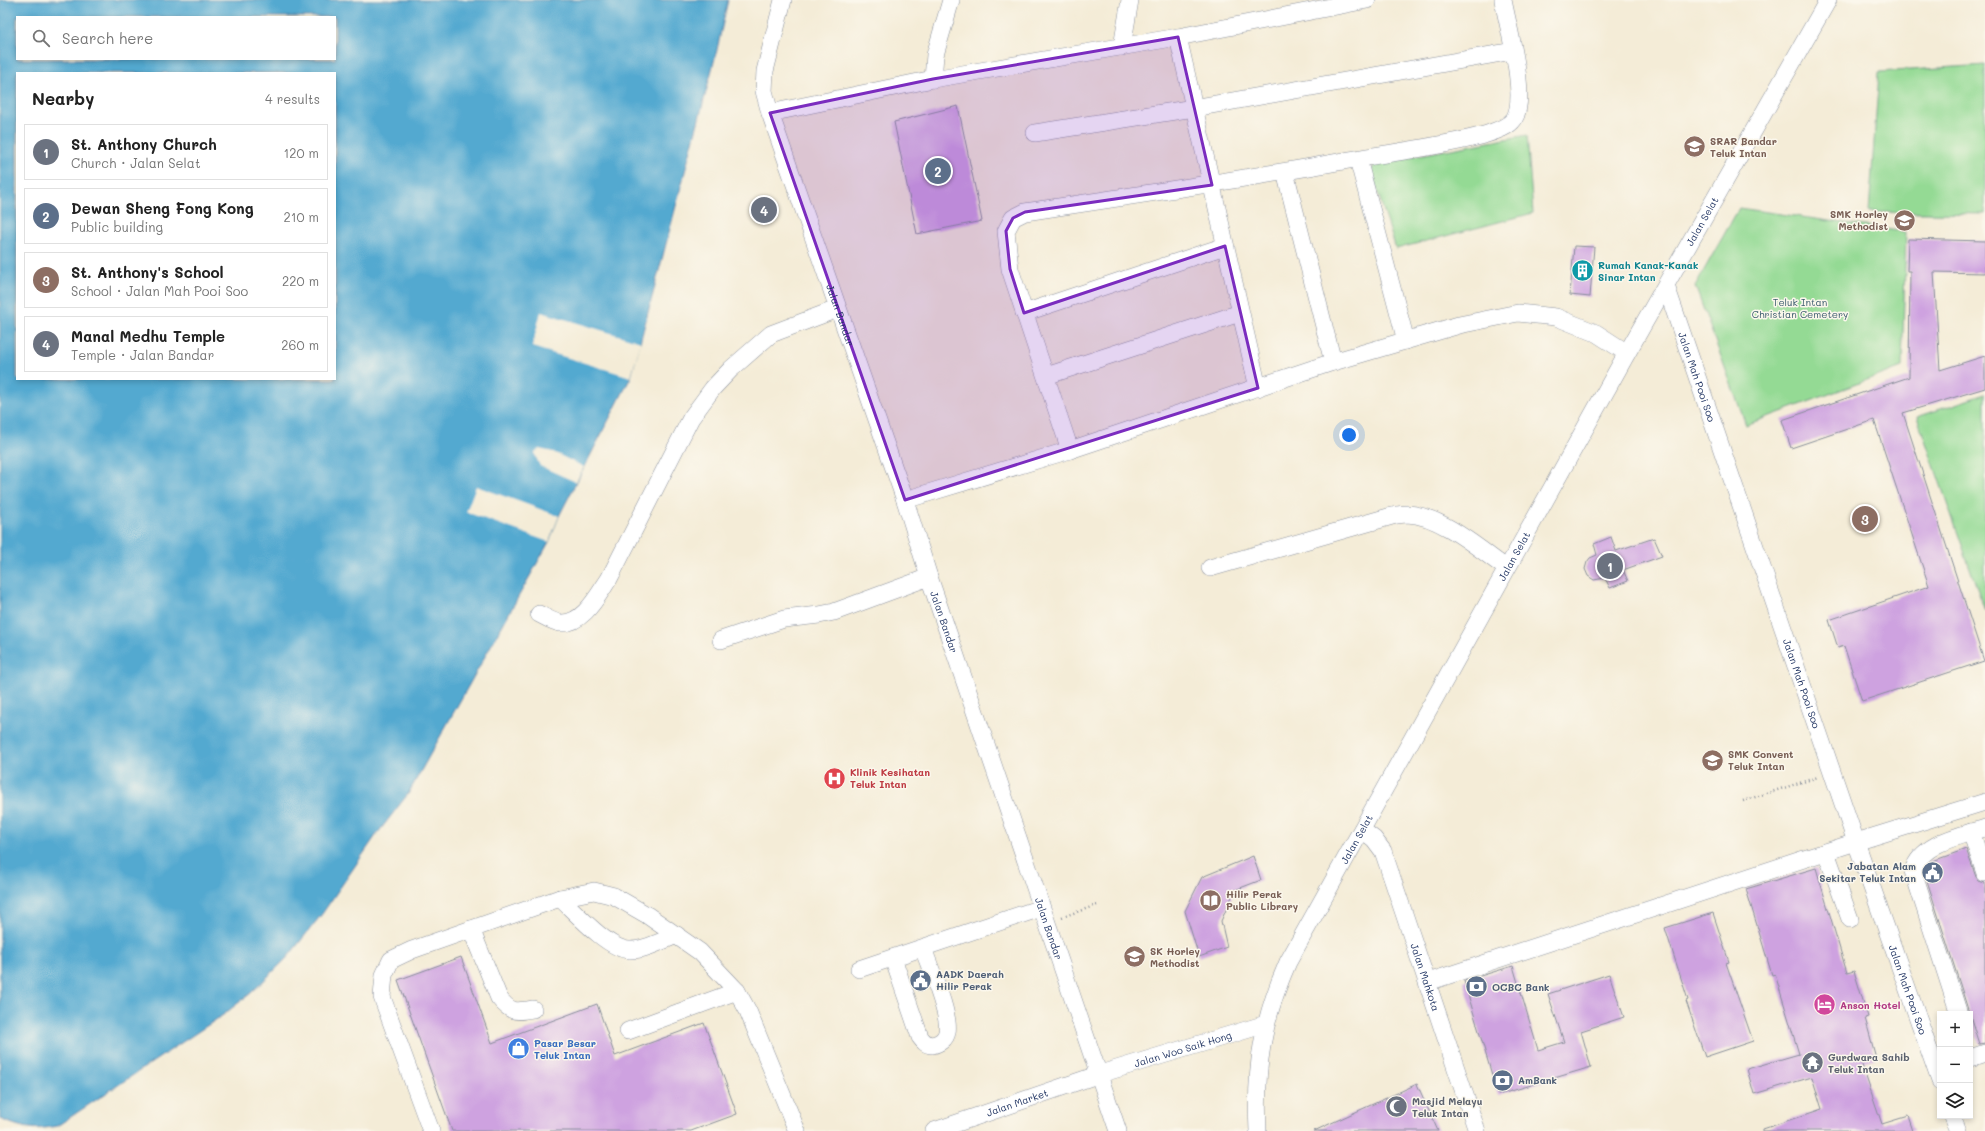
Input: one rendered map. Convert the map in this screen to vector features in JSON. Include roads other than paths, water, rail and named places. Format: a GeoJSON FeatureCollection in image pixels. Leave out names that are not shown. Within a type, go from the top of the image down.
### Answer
{"type":"FeatureCollection","features":[{"type":"Feature","properties":{"kind":"street","name":"Jalan Bandar"},"geometry":{"type":"LineString","coordinates":[[783,0],[765,71],[764,91],[770,113],[905,500],[929,577],[1044,915],[1100,1074],[1118,1131]]}},
{"type":"Feature","properties":{"kind":"street"},"geometry":{"type":"LineString","coordinates":[[933,79],[935,55],[951,0]]}},
{"type":"Feature","properties":{"kind":"street"},"geometry":{"type":"LineString","coordinates":[[1122,46],[1130,0]]}},
{"type":"Feature","properties":{"kind":"street"},"geometry":{"type":"LineString","coordinates":[[770,113],[933,79],[1178,37],[1367,0]]}},
{"type":"Feature","properties":{"kind":"street"},"geometry":{"type":"LineString","coordinates":[[1070,450],[1010,270],[1006,231],[1013,218],[1025,212],[1212,185],[1484,135],[1501,129],[1513,120],[1519,107],[1518,77],[1503,0]]}},
{"type":"Feature","properties":{"kind":"street","name":"Jalan Selat"},"geometry":{"type":"LineString","coordinates":[[1258,1131],[1258,1081],[1260,1049],[1274,994],[1288,962],[1627,352],[1828,0]]}},
{"type":"Feature","properties":{"kind":"street"},"geometry":{"type":"LineString","coordinates":[[1178,37],[1258,388]]}},
{"type":"Feature","properties":{"kind":"street"},"geometry":{"type":"LineString","coordinates":[[1035,133],[1194,108],[1513,51]]}},
{"type":"Feature","properties":{"kind":"street"},"geometry":{"type":"LineString","coordinates":[[1358,158],[1406,341]]}},
{"type":"Feature","properties":{"kind":"street"},"geometry":{"type":"LineString","coordinates":[[1285,172],[1333,362]]}},
{"type":"Feature","properties":{"kind":"street"},"geometry":{"type":"LineString","coordinates":[[1024,313],[1225,246]]}},
{"type":"Feature","properties":{"kind":"street","name":"Jalan Mah Pooi Soo"},"geometry":{"type":"LineString","coordinates":[[1666,286],[1856,842],[1937,1066]]}},
{"type":"Feature","properties":{"kind":"street"},"geometry":{"type":"LineString","coordinates":[[539,614],[559,623],[575,620],[593,604],[609,579],[691,418],[731,369],[770,334],[838,309]]}},
{"type":"Feature","properties":{"kind":"street"},"geometry":{"type":"LineString","coordinates":[[1046,376],[1240,313]]}},
{"type":"Feature","properties":{"kind":"street"},"geometry":{"type":"LineString","coordinates":[[905,500],[1070,450],[1333,362],[1459,325],[1518,313],[1556,317],[1596,333],[1627,352]]}},
{"type":"Feature","properties":{"kind":"street"},"geometry":{"type":"LineString","coordinates":[[1210,568],[1392,516],[1407,514],[1422,516],[1441,524],[1506,568]]}},
{"type":"Feature","properties":{"kind":"street"},"geometry":{"type":"LineString","coordinates":[[721,640],[784,619],[834,612],[929,577]]}},
{"type":"Feature","properties":{"kind":"street"},"geometry":{"type":"LineString","coordinates":[[1428,982],[1856,842],[1985,802]]}},
{"type":"Feature","properties":{"kind":"street","name":"Jalan Mahkota"},"geometry":{"type":"LineString","coordinates":[[1362,830],[1374,839],[1383,851],[1477,1131]]}},
{"type":"Feature","properties":{"kind":"street"},"geometry":{"type":"LineString","coordinates":[[1958,1011],[1913,871],[1915,864],[1922,854],[1954,838],[1978,830],[1985,873]]}},
{"type":"Feature","properties":{"kind":"street"},"geometry":{"type":"LineString","coordinates":[[1826,852],[1850,919]]}},
{"type":"Feature","properties":{"kind":"street"},"geometry":{"type":"LineString","coordinates":[[431,1131],[382,997],[384,975],[391,960],[412,950],[560,898],[594,891],[614,896],[677,935],[700,952],[737,991],[748,1011],[797,1131]]}},
{"type":"Feature","properties":{"kind":"street"},"geometry":{"type":"LineString","coordinates":[[560,898],[617,947],[630,950],[642,948],[677,935]]}},
{"type":"Feature","properties":{"kind":"street"},"geometry":{"type":"LineString","coordinates":[[859,969],[923,948],[1044,915]]}},
{"type":"Feature","properties":{"kind":"street"},"geometry":{"type":"LineString","coordinates":[[471,929],[499,998],[506,1008],[516,1012],[533,1009]]}},
{"type":"Feature","properties":{"kind":"street"},"geometry":{"type":"LineString","coordinates":[[893,958],[920,1037],[924,1042],[930,1045],[937,1044],[943,1040],[947,1034],[948,1026],[923,948]]}},
{"type":"Feature","properties":{"kind":"street"},"geometry":{"type":"LineString","coordinates":[[628,1031],[737,991]]}},
{"type":"Feature","properties":{"kind":"street","name":"Jalan Woo Saik Hong"},"geometry":{"type":"LineString","coordinates":[[1100,1074],[1266,1024]]}},
{"type":"Feature","properties":{"kind":"street","name":"Jalan Market"},"geometry":{"type":"LineString","coordinates":[[934,1131],[1100,1074]]}},
{"type":"Feature","properties":{"kind":"street"},"geometry":{"type":"LineString","coordinates":[[1953,1119],[1958,1131]]}},
{"type":"Feature","properties":{"kind":"water"},"geometry":{"type":"Polygon","coordinates":[[[0,0],[728,0],[716,54],[631,377],[559,516],[549,542],[408,794],[377,834],[322,914],[287,958],[251,993],[223,1015],[57,1126],[28,1128],[0,1119],[0,0]]]}},
{"type":"Feature","properties":{"kind":"place","name":"SRAR Bandar Teluk Intan"},"geometry":{"type":"Point","coordinates":[1694,147]}},
{"type":"Feature","properties":{"kind":"place","name":"Dewan Sheng Fong Kong"},"geometry":{"type":"Point","coordinates":[938,171]}},
{"type":"Feature","properties":{"kind":"place","name":"Manal Medhu Temple"},"geometry":{"type":"Point","coordinates":[764,210]}},
{"type":"Feature","properties":{"kind":"place","name":"SMK Horley Methodist"},"geometry":{"type":"Point","coordinates":[1904,220]}},
{"type":"Feature","properties":{"kind":"place","name":"Rumah Kanak-Kanak Sinar Intan"},"geometry":{"type":"Point","coordinates":[1582,271]}},
{"type":"Feature","properties":{"kind":"place","name":"St. Anthony's School"},"geometry":{"type":"Point","coordinates":[1865,519]}},
{"type":"Feature","properties":{"kind":"place","name":"St. Anthony Church"},"geometry":{"type":"Point","coordinates":[1610,566]}},
{"type":"Feature","properties":{"kind":"place","name":"SMK Convent Teluk Intan"},"geometry":{"type":"Point","coordinates":[1713,760]}},
{"type":"Feature","properties":{"kind":"place","name":"Klinik Kesihatan Teluk Intan"},"geometry":{"type":"Point","coordinates":[835,778]}},
{"type":"Feature","properties":{"kind":"place","name":"Jabatan Alam Sekitar Teluk Intan"},"geometry":{"type":"Point","coordinates":[1932,872]}},
{"type":"Feature","properties":{"kind":"place","name":"Hilir Perak Public Library"},"geometry":{"type":"Point","coordinates":[1210,900]}},
{"type":"Feature","properties":{"kind":"place","name":"SK Horley Methodist"},"geometry":{"type":"Point","coordinates":[1134,957]}},
{"type":"Feature","properties":{"kind":"place","name":"AADK Daerah Hilir Perak"},"geometry":{"type":"Point","coordinates":[920,980]}},
{"type":"Feature","properties":{"kind":"place","name":"OCBC Bank"},"geometry":{"type":"Point","coordinates":[1476,987]}},
{"type":"Feature","properties":{"kind":"place","name":"Anson Hotel"},"geometry":{"type":"Point","coordinates":[1824,1005]}},
{"type":"Feature","properties":{"kind":"place","name":"Pasar Besar Teluk Intan"},"geometry":{"type":"Point","coordinates":[518,1049]}},
{"type":"Feature","properties":{"kind":"place","name":"Gurdwara Sahib Teluk Intan"},"geometry":{"type":"Point","coordinates":[1812,1063]}},
{"type":"Feature","properties":{"kind":"place","name":"AmBank"},"geometry":{"type":"Point","coordinates":[1503,1080]}},
{"type":"Feature","properties":{"kind":"place","name":"Masjid Melayu Teluk Intan"},"geometry":{"type":"Point","coordinates":[1397,1107]}},
{"type":"Feature","properties":{"kind":"park label","name":"Teluk Intan Christian Cemetery"},"geometry":{"type":"Point","coordinates":[1800,308]}}]}
